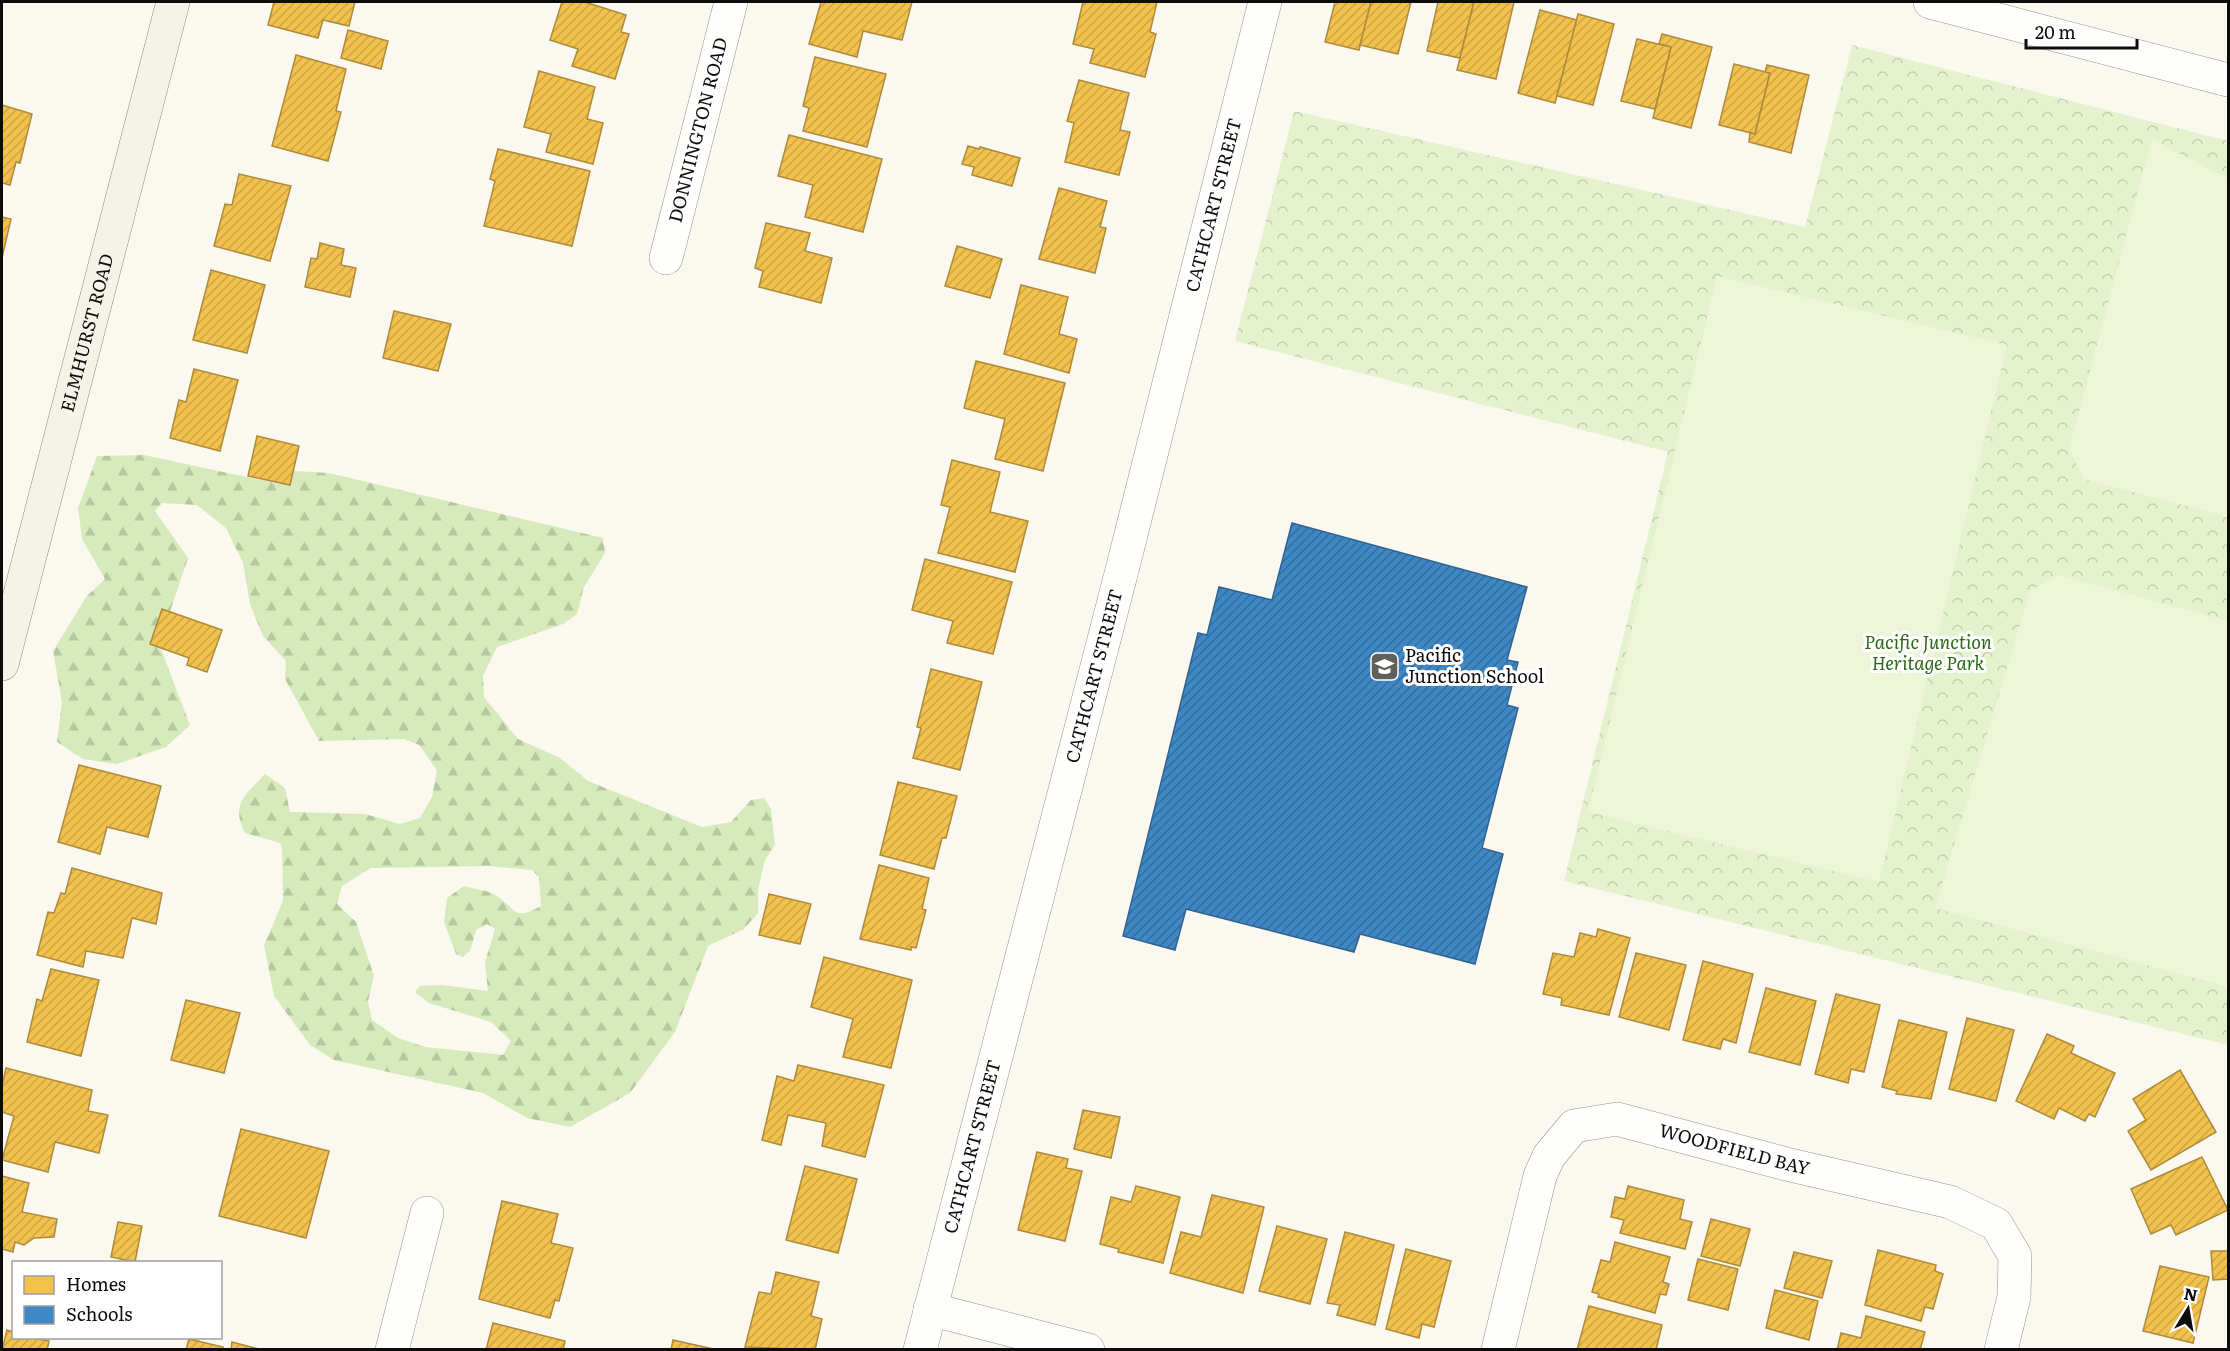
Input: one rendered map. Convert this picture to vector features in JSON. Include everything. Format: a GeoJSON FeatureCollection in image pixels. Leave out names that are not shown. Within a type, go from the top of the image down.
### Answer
{"type":"FeatureCollection","features":[{"type":"Feature","properties":{"kind":"street","name":"ELMHURST ROAD"},"geometry":{"type":"LineString","coordinates":[[2,663],[173,2]]}},
{"type":"Feature","properties":{"kind":"street","name":"DONNINGTON ROAD"},"geometry":{"type":"LineString","coordinates":[[666,258],[731,2]]}},
{"type":"Feature","properties":{"kind":"street","name":"CATHCART STREET"},"geometry":{"type":"LineString","coordinates":[[920,1350],[1121,574],[1265,2]]}},
{"type":"Feature","properties":{"kind":"street"},"geometry":{"type":"LineString","coordinates":[[1930,2],[2229,80]]}},
{"type":"Feature","properties":{"kind":"street","name":"WOODFIELD BAY"},"geometry":{"type":"LineString","coordinates":[[1498,1350],[1540,1176],[1549,1156],[1574,1126],[1617,1119],[1786,1164],[1950,1202],[1996,1224],[2015,1256],[2014,1297],[2001,1350]]}},
{"type":"Feature","properties":{"kind":"street"},"geometry":{"type":"LineString","coordinates":[[392,1350],[427,1213]]}},
{"type":"Feature","properties":{"kind":"street"},"geometry":{"type":"LineString","coordinates":[[930,1309],[1088,1350]]}},
{"type":"Feature","properties":{"kind":"green space","name":"Pacific Junction Heritage Park"},"geometry":{"type":"Polygon","coordinates":[[[1852,45],[2228,141],[2228,1045],[1564,881],[1668,452],[1235,341],[1294,111],[1805,227],[1852,45]]]}},
{"type":"Feature","properties":{"kind":"green space"},"geometry":{"type":"Polygon","coordinates":[[[2152,139],[2228,179],[2228,517],[2084,479],[2069,449],[2152,139]]]}},
{"type":"Feature","properties":{"kind":"green space"},"geometry":{"type":"Polygon","coordinates":[[[1717,276],[2007,345],[1879,882],[1588,812],[1717,276]]]}},
{"type":"Feature","properties":{"kind":"green space"},"geometry":{"type":"Polygon","coordinates":[[[144,455],[280,484],[295,471],[329,473],[603,538],[605,553],[584,587],[577,614],[563,624],[497,647],[483,676],[484,697],[518,739],[560,758],[588,781],[702,827],[731,822],[751,800],[764,798],[771,809],[775,845],[765,860],[758,890],[758,913],[744,929],[708,946],[675,1032],[630,1093],[570,1127],[527,1118],[483,1093],[334,1060],[310,1045],[274,996],[264,945],[283,901],[282,849],[280,843],[245,833],[239,814],[242,800],[265,774],[285,788],[290,812],[365,814],[400,824],[420,818],[432,797],[437,770],[419,745],[404,739],[319,741],[285,679],[286,661],[263,636],[250,604],[243,563],[226,528],[197,505],[162,503],[155,511],[188,558],[159,644],[190,725],[166,747],[117,764],[83,759],[57,742],[62,702],[53,651],[86,597],[105,579],[82,539],[78,508],[97,456],[144,455]],[[490,866],[371,868],[342,886],[337,904],[356,922],[374,976],[368,1001],[372,1020],[398,1038],[425,1047],[503,1055],[511,1041],[491,1022],[429,1003],[415,992],[420,986],[442,985],[488,991],[485,962],[495,929],[487,924],[476,930],[470,951],[463,957],[456,954],[444,922],[447,898],[464,886],[493,894],[517,912],[526,913],[541,906],[539,877],[532,870],[490,866]]]}},
{"type":"Feature","properties":{"kind":"green space"},"geometry":{"type":"Polygon","coordinates":[[[2059,575],[2228,621],[2228,987],[1935,908],[2030,591],[2059,575]]]}},
{"type":"Feature","properties":{"kind":"building: Homes"},"geometry":{"type":"Polygon","coordinates":[[[274,2],[355,2],[349,26],[323,20],[318,38],[268,25],[274,2]]]}},
{"type":"Feature","properties":{"kind":"building: Homes"},"geometry":{"type":"Polygon","coordinates":[[[562,2],[585,2],[626,15],[621,32],[629,34],[615,79],[572,66],[578,49],[550,40],[562,2]]]}},
{"type":"Feature","properties":{"kind":"building: Homes"},"geometry":{"type":"Polygon","coordinates":[[[821,2],[912,2],[902,40],[863,31],[857,57],[809,44],[821,2]]]}},
{"type":"Feature","properties":{"kind":"building: Homes"},"geometry":{"type":"Polygon","coordinates":[[[1083,2],[1157,2],[1150,32],[1156,34],[1145,77],[1090,63],[1094,49],[1073,44],[1083,2]]]}},
{"type":"Feature","properties":{"kind":"building: Homes"},"geometry":{"type":"Polygon","coordinates":[[[1335,2],[1371,2],[1359,50],[1325,42],[1335,2]]]}},
{"type":"Feature","properties":{"kind":"building: Homes"},"geometry":{"type":"Polygon","coordinates":[[[1371,2],[1411,2],[1398,54],[1360,45],[1371,2]]]}},
{"type":"Feature","properties":{"kind":"building: Homes"},"geometry":{"type":"Polygon","coordinates":[[[1438,2],[1474,2],[1460,58],[1427,51],[1438,2]]]}},
{"type":"Feature","properties":{"kind":"building: Homes"},"geometry":{"type":"Polygon","coordinates":[[[1474,2],[1514,2],[1496,79],[1457,70],[1474,2]]]}},
{"type":"Feature","properties":{"kind":"building: Homes"},"geometry":{"type":"Polygon","coordinates":[[[1540,10],[1577,20],[1555,103],[1518,93],[1540,10]]]}},
{"type":"Feature","properties":{"kind":"building: Homes"},"geometry":{"type":"Polygon","coordinates":[[[1578,14],[1614,24],[1593,105],[1557,96],[1578,14]]]}},
{"type":"Feature","properties":{"kind":"building: Homes"},"geometry":{"type":"Polygon","coordinates":[[[348,30],[388,41],[381,69],[341,58],[348,30]]]}},
{"type":"Feature","properties":{"kind":"building: Homes"},"geometry":{"type":"Polygon","coordinates":[[[1662,34],[1712,47],[1691,128],[1653,118],[1671,47],[1659,44],[1662,34]]]}},
{"type":"Feature","properties":{"kind":"building: Homes"},"geometry":{"type":"Polygon","coordinates":[[[1637,39],[1671,47],[1655,109],[1621,101],[1637,39]]]}},
{"type":"Feature","properties":{"kind":"building: Homes"},"geometry":{"type":"Polygon","coordinates":[[[296,55],[346,69],[336,111],[341,112],[328,161],[272,146],[296,55]]]}},
{"type":"Feature","properties":{"kind":"building: Homes"},"geometry":{"type":"Polygon","coordinates":[[[815,57],[886,74],[867,147],[803,131],[809,108],[803,106],[815,57]]]}},
{"type":"Feature","properties":{"kind":"building: Homes"},"geometry":{"type":"Polygon","coordinates":[[[1734,64],[1770,73],[1755,134],[1719,125],[1734,64]]]}},
{"type":"Feature","properties":{"kind":"building: Homes"},"geometry":{"type":"Polygon","coordinates":[[[1767,65],[1809,75],[1791,153],[1749,142],[1750,133],[1755,134],[1770,73],[1765,72],[1767,65]]]}},
{"type":"Feature","properties":{"kind":"building: Homes"},"geometry":{"type":"Polygon","coordinates":[[[539,71],[595,87],[587,119],[603,123],[593,164],[546,152],[551,134],[524,127],[539,71]]]}},
{"type":"Feature","properties":{"kind":"building: Homes"},"geometry":{"type":"Polygon","coordinates":[[[1079,80],[1129,93],[1120,130],[1130,132],[1119,175],[1065,162],[1074,123],[1067,121],[1079,80]]]}},
{"type":"Feature","properties":{"kind":"building: Homes"},"geometry":{"type":"Polygon","coordinates":[[[2,105],[32,114],[20,163],[16,162],[10,185],[2,183],[2,105]]]}},
{"type":"Feature","properties":{"kind":"building: Homes"},"geometry":{"type":"Polygon","coordinates":[[[789,135],[882,159],[863,232],[805,217],[813,185],[778,176],[789,135]]]}},
{"type":"Feature","properties":{"kind":"building: Homes"},"geometry":{"type":"Polygon","coordinates":[[[968,146],[1020,158],[1012,186],[972,175],[974,167],[962,164],[968,146]]]}},
{"type":"Feature","properties":{"kind":"building: Homes"},"geometry":{"type":"Polygon","coordinates":[[[498,149],[590,171],[572,246],[484,226],[495,181],[490,179],[498,149]]]}},
{"type":"Feature","properties":{"kind":"building: Homes"},"geometry":{"type":"Polygon","coordinates":[[[239,174],[291,186],[270,261],[214,246],[225,204],[232,205],[239,174]]]}},
{"type":"Feature","properties":{"kind":"building: Homes"},"geometry":{"type":"Polygon","coordinates":[[[1059,188],[1107,201],[1100,227],[1106,228],[1095,273],[1039,259],[1059,188]]]}},
{"type":"Feature","properties":{"kind":"building: Homes"},"geometry":{"type":"Polygon","coordinates":[[[2,217],[11,219],[2,258],[2,217]]]}},
{"type":"Feature","properties":{"kind":"building: Homes"},"geometry":{"type":"Polygon","coordinates":[[[766,223],[810,233],[805,251],[832,258],[821,303],[759,287],[763,271],[755,268],[766,223]]]}},
{"type":"Feature","properties":{"kind":"building: Homes"},"geometry":{"type":"Polygon","coordinates":[[[320,243],[344,249],[341,265],[356,268],[350,297],[305,287],[311,258],[317,259],[320,243]]]}},
{"type":"Feature","properties":{"kind":"building: Homes"},"geometry":{"type":"Polygon","coordinates":[[[957,246],[1002,259],[990,298],[945,286],[957,246]]]}},
{"type":"Feature","properties":{"kind":"building: Homes"},"geometry":{"type":"Polygon","coordinates":[[[211,270],[265,285],[247,353],[193,340],[211,270]]]}},
{"type":"Feature","properties":{"kind":"building: Homes"},"geometry":{"type":"Polygon","coordinates":[[[1021,285],[1068,297],[1059,334],[1077,339],[1069,373],[1004,354],[1021,285]]]}},
{"type":"Feature","properties":{"kind":"building: Homes"},"geometry":{"type":"Polygon","coordinates":[[[394,311],[451,324],[438,371],[383,358],[394,311]]]}},
{"type":"Feature","properties":{"kind":"building: Homes"},"geometry":{"type":"Polygon","coordinates":[[[976,361],[1065,383],[1043,471],[995,459],[1005,419],[964,408],[976,361]]]}},
{"type":"Feature","properties":{"kind":"building: Homes"},"geometry":{"type":"Polygon","coordinates":[[[194,369],[238,380],[220,451],[170,438],[179,400],[186,402],[194,369]]]}},
{"type":"Feature","properties":{"kind":"building: Homes"},"geometry":{"type":"Polygon","coordinates":[[[257,436],[299,446],[290,485],[248,476],[257,436]]]}},
{"type":"Feature","properties":{"kind":"building: Homes"},"geometry":{"type":"Polygon","coordinates":[[[952,460],[1000,472],[990,512],[1028,521],[1015,572],[938,553],[950,507],[941,505],[952,460]]]}},
{"type":"Feature","properties":{"kind":"building: Homes"},"geometry":{"type":"Polygon","coordinates":[[[925,559],[1012,582],[993,654],[947,643],[953,621],[912,610],[925,559]]]}},
{"type":"Feature","properties":{"kind":"building: Homes"},"geometry":{"type":"Polygon","coordinates":[[[162,609],[222,630],[207,672],[187,665],[189,658],[150,644],[162,609]]]}},
{"type":"Feature","properties":{"kind":"building: Homes"},"geometry":{"type":"Polygon","coordinates":[[[931,669],[982,682],[960,770],[913,758],[921,728],[917,727],[931,669]]]}},
{"type":"Feature","properties":{"kind":"building: Homes"},"geometry":{"type":"Polygon","coordinates":[[[79,765],[161,786],[148,837],[107,827],[100,854],[58,842],[79,765]]]}},
{"type":"Feature","properties":{"kind":"building: Homes"},"geometry":{"type":"Polygon","coordinates":[[[898,782],[957,796],[946,838],[942,838],[934,869],[880,855],[898,782]]]}},
{"type":"Feature","properties":{"kind":"building: Homes"},"geometry":{"type":"Polygon","coordinates":[[[879,865],[929,878],[922,909],[926,910],[916,948],[911,947],[911,950],[860,939],[879,865]]]}},
{"type":"Feature","properties":{"kind":"building: Homes"},"geometry":{"type":"Polygon","coordinates":[[[72,868],[162,893],[156,924],[132,918],[123,958],[86,951],[83,967],[37,955],[48,912],[54,913],[61,893],[65,894],[72,868]]]}},
{"type":"Feature","properties":{"kind":"building: Homes"},"geometry":{"type":"Polygon","coordinates":[[[769,894],[811,904],[800,944],[759,935],[769,894]]]}},
{"type":"Feature","properties":{"kind":"building: Homes"},"geometry":{"type":"Polygon","coordinates":[[[1598,929],[1630,938],[1609,1015],[1561,1005],[1562,998],[1543,994],[1553,953],[1574,957],[1580,933],[1596,937],[1598,929]]]}},
{"type":"Feature","properties":{"kind":"building: Homes"},"geometry":{"type":"Polygon","coordinates":[[[1636,953],[1686,965],[1669,1030],[1619,1017],[1636,953]]]}},
{"type":"Feature","properties":{"kind":"building: Homes"},"geometry":{"type":"Polygon","coordinates":[[[824,957],[912,980],[891,1068],[843,1057],[853,1019],[811,1007],[824,957]]]}},
{"type":"Feature","properties":{"kind":"building: Homes"},"geometry":{"type":"Polygon","coordinates":[[[1703,961],[1753,974],[1736,1043],[1723,1039],[1720,1049],[1683,1040],[1703,961]]]}},
{"type":"Feature","properties":{"kind":"building: Homes"},"geometry":{"type":"Polygon","coordinates":[[[51,969],[99,980],[81,1056],[27,1042],[37,999],[42,1001],[51,969]]]}},
{"type":"Feature","properties":{"kind":"building: Homes"},"geometry":{"type":"Polygon","coordinates":[[[1766,988],[1816,1001],[1800,1065],[1749,1052],[1766,988]]]}},
{"type":"Feature","properties":{"kind":"building: Homes"},"geometry":{"type":"Polygon","coordinates":[[[1836,994],[1880,1005],[1864,1072],[1851,1069],[1848,1083],[1815,1074],[1836,994]]]}},
{"type":"Feature","properties":{"kind":"building: Homes"},"geometry":{"type":"Polygon","coordinates":[[[186,1000],[240,1013],[224,1073],[171,1060],[186,1000]]]}},
{"type":"Feature","properties":{"kind":"building: Homes"},"geometry":{"type":"Polygon","coordinates":[[[1967,1018],[2014,1030],[1996,1101],[1949,1089],[1967,1018]]]}},
{"type":"Feature","properties":{"kind":"building: Homes"},"geometry":{"type":"Polygon","coordinates":[[[1899,1020],[1947,1032],[1931,1099],[1896,1094],[1897,1091],[1882,1087],[1899,1020]]]}},
{"type":"Feature","properties":{"kind":"building: Homes"},"geometry":{"type":"Polygon","coordinates":[[[2047,1034],[2074,1046],[2071,1053],[2115,1073],[2095,1117],[2089,1114],[2085,1121],[2059,1108],[2054,1119],[2016,1101],[2047,1034]]]}},
{"type":"Feature","properties":{"kind":"building: Homes"},"geometry":{"type":"Polygon","coordinates":[[[798,1065],[884,1085],[865,1157],[822,1146],[826,1123],[788,1115],[781,1145],[762,1140],[777,1076],[794,1081],[798,1065]]]}},
{"type":"Feature","properties":{"kind":"building: Homes"},"geometry":{"type":"Polygon","coordinates":[[[6,1068],[92,1090],[88,1111],[108,1115],[99,1153],[55,1142],[48,1172],[2,1160],[14,1116],[2,1112],[2,1086],[6,1068]]]}},
{"type":"Feature","properties":{"kind":"building: Homes"},"geometry":{"type":"Polygon","coordinates":[[[2180,1070],[2216,1132],[2151,1170],[2128,1131],[2146,1120],[2133,1099],[2180,1070]]]}},
{"type":"Feature","properties":{"kind":"building: Homes"},"geometry":{"type":"Polygon","coordinates":[[[1083,1110],[1120,1117],[1111,1158],[1074,1149],[1083,1110]]]}},
{"type":"Feature","properties":{"kind":"building: Homes"},"geometry":{"type":"Polygon","coordinates":[[[241,1129],[329,1151],[306,1238],[219,1216],[241,1129]]]}},
{"type":"Feature","properties":{"kind":"building: Homes"},"geometry":{"type":"Polygon","coordinates":[[[1037,1152],[1068,1159],[1066,1168],[1082,1171],[1065,1241],[1018,1230],[1037,1152]]]}},
{"type":"Feature","properties":{"kind":"building: Homes"},"geometry":{"type":"Polygon","coordinates":[[[2202,1157],[2228,1210],[2176,1235],[2171,1225],[2151,1234],[2131,1189],[2202,1157]]]}},
{"type":"Feature","properties":{"kind":"building: Homes"},"geometry":{"type":"Polygon","coordinates":[[[805,1166],[857,1179],[838,1253],[786,1240],[805,1166]]]}},
{"type":"Feature","properties":{"kind":"building: Homes"},"geometry":{"type":"Polygon","coordinates":[[[2,1176],[29,1183],[22,1212],[57,1219],[54,1237],[34,1238],[24,1245],[15,1242],[13,1252],[2,1249],[2,1176]]]}},
{"type":"Feature","properties":{"kind":"building: Homes"},"geometry":{"type":"Polygon","coordinates":[[[1136,1186],[1180,1197],[1163,1263],[1118,1252],[1119,1249],[1100,1244],[1111,1197],[1131,1202],[1136,1186]]]}},
{"type":"Feature","properties":{"kind":"building: Homes"},"geometry":{"type":"Polygon","coordinates":[[[1628,1186],[1684,1200],[1680,1219],[1692,1222],[1685,1249],[1620,1233],[1624,1220],[1611,1217],[1615,1197],[1625,1199],[1628,1186]]]}},
{"type":"Feature","properties":{"kind":"building: Homes"},"geometry":{"type":"Polygon","coordinates":[[[1212,1195],[1264,1207],[1243,1293],[1170,1273],[1181,1232],[1201,1237],[1212,1195]]]}},
{"type":"Feature","properties":{"kind":"building: Homes"},"geometry":{"type":"Polygon","coordinates":[[[502,1201],[558,1214],[551,1243],[573,1248],[559,1301],[555,1300],[550,1318],[479,1299],[502,1201]]]}},
{"type":"Feature","properties":{"kind":"building: Homes"},"geometry":{"type":"Polygon","coordinates":[[[1711,1219],[1750,1229],[1740,1266],[1701,1256],[1711,1219]]]}},
{"type":"Feature","properties":{"kind":"building: Homes"},"geometry":{"type":"Polygon","coordinates":[[[118,1222],[142,1226],[135,1261],[111,1257],[118,1222]]]}},
{"type":"Feature","properties":{"kind":"building: Homes"},"geometry":{"type":"Polygon","coordinates":[[[1277,1226],[1327,1239],[1310,1304],[1259,1291],[1277,1226]]]}},
{"type":"Feature","properties":{"kind":"building: Homes"},"geometry":{"type":"Polygon","coordinates":[[[1345,1232],[1394,1245],[1375,1325],[1337,1315],[1340,1305],[1327,1303],[1345,1232]]]}},
{"type":"Feature","properties":{"kind":"building: Homes"},"geometry":{"type":"Polygon","coordinates":[[[1615,1242],[1670,1257],[1663,1282],[1669,1284],[1666,1295],[1660,1294],[1655,1313],[1598,1297],[1599,1294],[1592,1292],[1601,1260],[1610,1262],[1615,1242]]]}},
{"type":"Feature","properties":{"kind":"building: Homes"},"geometry":{"type":"Polygon","coordinates":[[[1406,1249],[1451,1261],[1434,1327],[1422,1324],[1419,1338],[1386,1329],[1406,1249]]]}},
{"type":"Feature","properties":{"kind":"building: Homes"},"geometry":{"type":"Polygon","coordinates":[[[1878,1250],[1936,1265],[1935,1271],[1943,1274],[1933,1309],[1925,1307],[1921,1321],[1865,1305],[1878,1250]]]}},
{"type":"Feature","properties":{"kind":"building: Homes"},"geometry":{"type":"Polygon","coordinates":[[[2211,1251],[2228,1251],[2228,1279],[2213,1280],[2211,1251]]]}},
{"type":"Feature","properties":{"kind":"building: Homes"},"geometry":{"type":"Polygon","coordinates":[[[1794,1252],[1832,1261],[1822,1298],[1784,1288],[1794,1252]]]}},
{"type":"Feature","properties":{"kind":"building: Homes"},"geometry":{"type":"Polygon","coordinates":[[[1698,1259],[1738,1269],[1728,1310],[1688,1300],[1698,1259]]]}},
{"type":"Feature","properties":{"kind":"building: Homes"},"geometry":{"type":"Polygon","coordinates":[[[2160,1266],[2209,1277],[2193,1343],[2143,1331],[2160,1266]]]}},
{"type":"Feature","properties":{"kind":"building: Homes"},"geometry":{"type":"Polygon","coordinates":[[[776,1272],[819,1282],[811,1316],[822,1319],[815,1350],[745,1347],[759,1292],[771,1294],[776,1272]]]}},
{"type":"Feature","properties":{"kind":"building: Homes"},"geometry":{"type":"Polygon","coordinates":[[[1775,1290],[1818,1301],[1809,1340],[1766,1328],[1775,1290]]]}},
{"type":"Feature","properties":{"kind":"building: Homes"},"geometry":{"type":"Polygon","coordinates":[[[1589,1306],[1662,1325],[1656,1350],[1577,1350],[1589,1306]]]}},
{"type":"Feature","properties":{"kind":"building: Homes"},"geometry":{"type":"Polygon","coordinates":[[[1866,1316],[1925,1332],[1920,1350],[1837,1350],[1841,1333],[1861,1338],[1866,1316]]]}},
{"type":"Feature","properties":{"kind":"building: Homes"},"geometry":{"type":"Polygon","coordinates":[[[493,1323],[565,1341],[563,1350],[486,1350],[493,1323]]]}},
{"type":"Feature","properties":{"kind":"building: Homes"},"geometry":{"type":"Polygon","coordinates":[[[7,1330],[12,1331],[12,1339],[49,1341],[47,1350],[2,1350],[7,1330]]]}},
{"type":"Feature","properties":{"kind":"building: Homes"},"geometry":{"type":"Polygon","coordinates":[[[189,1339],[223,1347],[223,1350],[186,1350],[189,1339]]]}},
{"type":"Feature","properties":{"kind":"building: Homes"},"geometry":{"type":"Polygon","coordinates":[[[673,1340],[718,1350],[671,1350],[673,1340]]]}},
{"type":"Feature","properties":{"kind":"building: Homes"},"geometry":{"type":"Polygon","coordinates":[[[232,1342],[262,1350],[231,1350],[232,1342]]]}},
{"type":"Feature","properties":{"kind":"building: Schools"},"geometry":{"type":"Polygon","coordinates":[[[1292,523],[1527,587],[1507,660],[1518,662],[1507,705],[1518,708],[1482,848],[1503,854],[1475,964],[1360,934],[1354,952],[1186,909],[1175,950],[1123,936],[1198,633],[1207,635],[1219,587],[1272,600],[1292,523]]]}},
{"type":"Feature","properties":{"kind":"place","name":"Pacific Junction School"},"geometry":{"type":"Point","coordinates":[1384,666]}}]}
